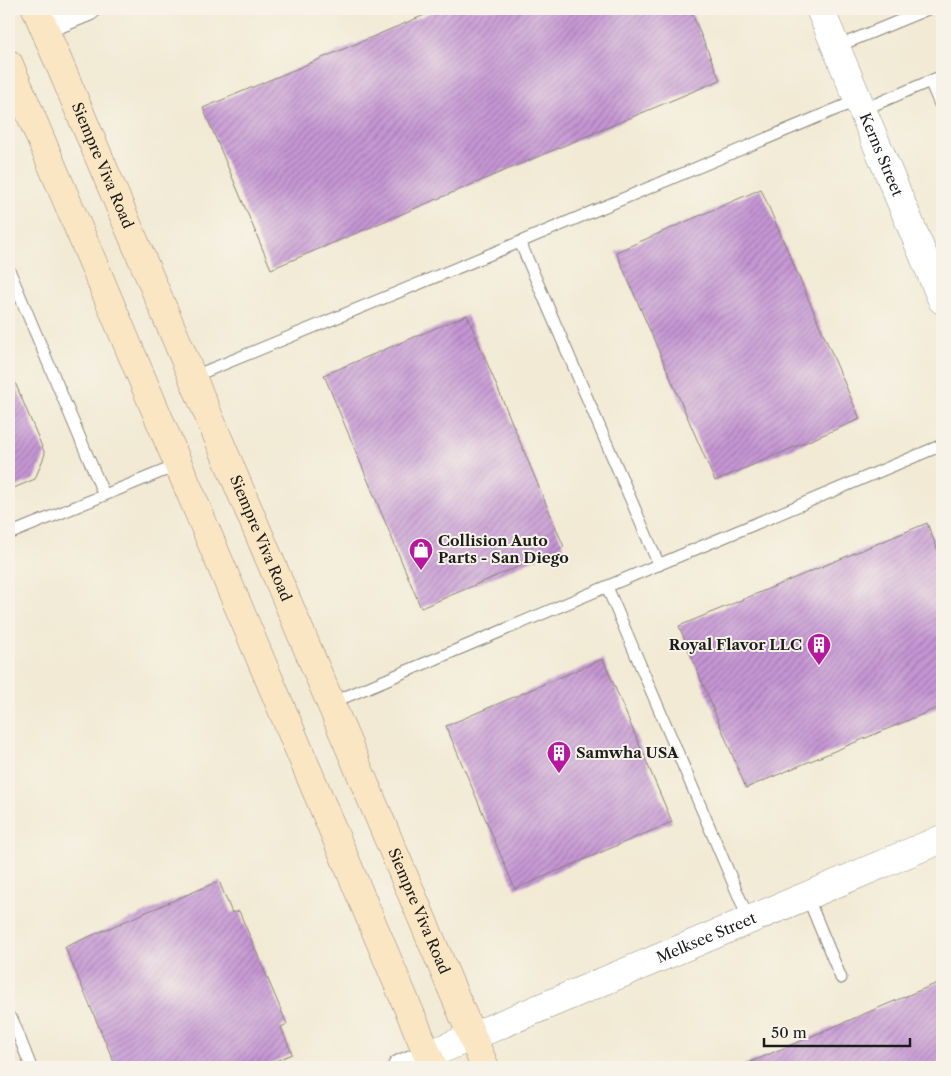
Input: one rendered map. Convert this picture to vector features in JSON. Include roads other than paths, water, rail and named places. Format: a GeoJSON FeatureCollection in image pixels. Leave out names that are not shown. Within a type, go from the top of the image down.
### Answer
{"type":"FeatureCollection","features":[{"type":"Feature","properties":{"kind":"main road","name":"Siempre Viva Road"},"geometry":{"type":"LineString","coordinates":[[40,18],[485,1067]]}},
{"type":"Feature","properties":{"kind":"main road"},"geometry":{"type":"LineString","coordinates":[[9,64],[430,1061]]}},
{"type":"Feature","properties":{"kind":"street"},"geometry":{"type":"LineString","coordinates":[[40,18],[88,9]]}},
{"type":"Feature","properties":{"kind":"street","name":"Kerns Street"},"geometry":{"type":"LineString","coordinates":[[820,9],[942,300]]}},
{"type":"Feature","properties":{"kind":"street","name":"Melksee Street"},"geometry":{"type":"LineString","coordinates":[[430,1061],[472,1037],[942,839]]}},
{"type":"Feature","properties":{"kind":"street"},"geometry":{"type":"LineString","coordinates":[[400,1067],[430,1061]]}},
{"type":"Feature","properties":{"kind":"lane"},"geometry":{"type":"LineString","coordinates":[[836,47],[901,14],[928,9]]}},
{"type":"Feature","properties":{"kind":"lane"},"geometry":{"type":"LineString","coordinates":[[192,377],[860,105],[942,76]]}},
{"type":"Feature","properties":{"kind":"lane"},"geometry":{"type":"LineString","coordinates":[[930,81],[942,109]]}},
{"type":"Feature","properties":{"kind":"lane"},"geometry":{"type":"LineString","coordinates":[[520,242],[659,565]]}},
{"type":"Feature","properties":{"kind":"lane"},"geometry":{"type":"LineString","coordinates":[[9,270],[104,495]]}},
{"type":"Feature","properties":{"kind":"lane"},"geometry":{"type":"LineString","coordinates":[[330,703],[942,446]]}},
{"type":"Feature","properties":{"kind":"lane"},"geometry":{"type":"LineString","coordinates":[[9,534],[178,465]]}},
{"type":"Feature","properties":{"kind":"lane"},"geometry":{"type":"LineString","coordinates":[[607,587],[749,920]]}},
{"type":"Feature","properties":{"kind":"lane"},"geometry":{"type":"LineString","coordinates":[[807,896],[841,978]]}},
{"type":"Feature","properties":{"kind":"lane"},"geometry":{"type":"LineString","coordinates":[[9,1017],[13,1021],[31,1067]]}},
{"type":"Feature","properties":{"kind":"place","name":"Collision Auto Parts - San Diego"},"geometry":{"type":"Point","coordinates":[421,571]}},
{"type":"Feature","properties":{"kind":"place","name":"Royal Flavor LLC"},"geometry":{"type":"Point","coordinates":[819,666]}},
{"type":"Feature","properties":{"kind":"place","name":"Samwha USA"},"geometry":{"type":"Point","coordinates":[559,774]}}]}
